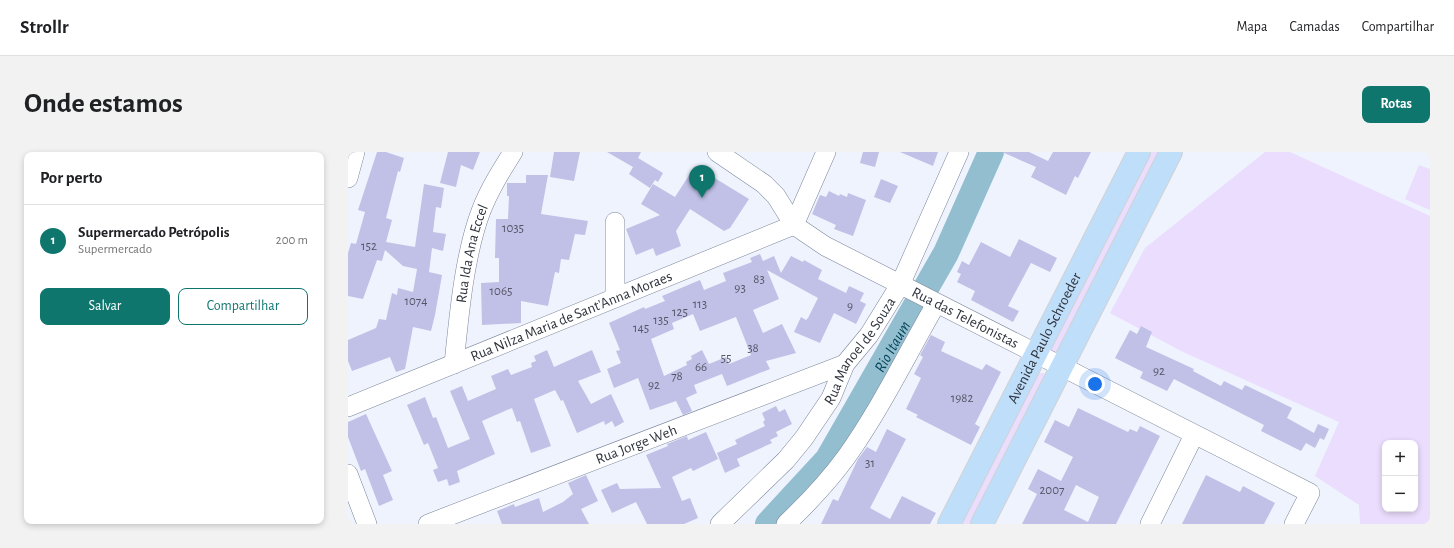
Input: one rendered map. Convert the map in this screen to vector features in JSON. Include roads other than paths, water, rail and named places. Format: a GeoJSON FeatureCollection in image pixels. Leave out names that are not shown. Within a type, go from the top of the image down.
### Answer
{"type":"FeatureCollection","features":[{"type":"Feature","properties":{"kind":"main road","name":"Avenida Paulo Schroeder"},"geometry":{"type":"LineString","coordinates":[[949,524],[1139,152]]}},
{"type":"Feature","properties":{"kind":"main road","name":"Avenida Paulo Schroeder"},"geometry":{"type":"LineString","coordinates":[[982,524],[1171,152]]}},
{"type":"Feature","properties":{"kind":"street"},"geometry":{"type":"LineString","coordinates":[[348,178],[355,152]]}},
{"type":"Feature","properties":{"kind":"street","name":"Rua Ida Ana Eccel"},"geometry":{"type":"LineString","coordinates":[[454,364],[460,308],[470,252],[481,212],[491,188],[513,152]]}},
{"type":"Feature","properties":{"kind":"street"},"geometry":{"type":"LineString","coordinates":[[717,152],[764,184],[776,196],[794,225]]}},
{"type":"Feature","properties":{"kind":"street"},"geometry":{"type":"LineString","coordinates":[[794,225],[826,152]]}},
{"type":"Feature","properties":{"kind":"street","name":"Rua Manoel de Souza"},"geometry":{"type":"LineString","coordinates":[[720,524],[786,460],[804,438],[831,398],[845,364],[869,335],[920,295],[959,152]]}},
{"type":"Feature","properties":{"kind":"street"},"geometry":{"type":"LineString","coordinates":[[614,222],[615,298]]}},
{"type":"Feature","properties":{"kind":"street","name":"Rua Nilza Maria de Sant'Anna Moraes"},"geometry":{"type":"LineString","coordinates":[[348,407],[794,225]]}},
{"type":"Feature","properties":{"kind":"street","name":"Rua das Telefonistas"},"geometry":{"type":"LineString","coordinates":[[794,225],[825,246],[1310,493],[1294,524]]}},
{"type":"Feature","properties":{"kind":"street"},"geometry":{"type":"LineString","coordinates":[[786,524],[810,500],[847,456],[878,406],[920,295]]}},
{"type":"Feature","properties":{"kind":"street","name":"Rua Jorge Weh"},"geometry":{"type":"LineString","coordinates":[[428,524],[845,364]]}},
{"type":"Feature","properties":{"kind":"street"},"geometry":{"type":"LineString","coordinates":[[1150,524],[1194,434]]}},
{"type":"Feature","properties":{"kind":"street"},"geometry":{"type":"LineString","coordinates":[[348,474],[368,524]]}},
{"type":"Feature","properties":{"kind":"waterway","name":"Rio Itaum"},"geometry":{"type":"LineString","coordinates":[[768,524],[828,459],[946,253],[991,152]]}},
{"type":"Feature","properties":{"kind":"place","name":"Supermercado Petrópolis"},"geometry":{"type":"Point","coordinates":[702,198]}}]}
